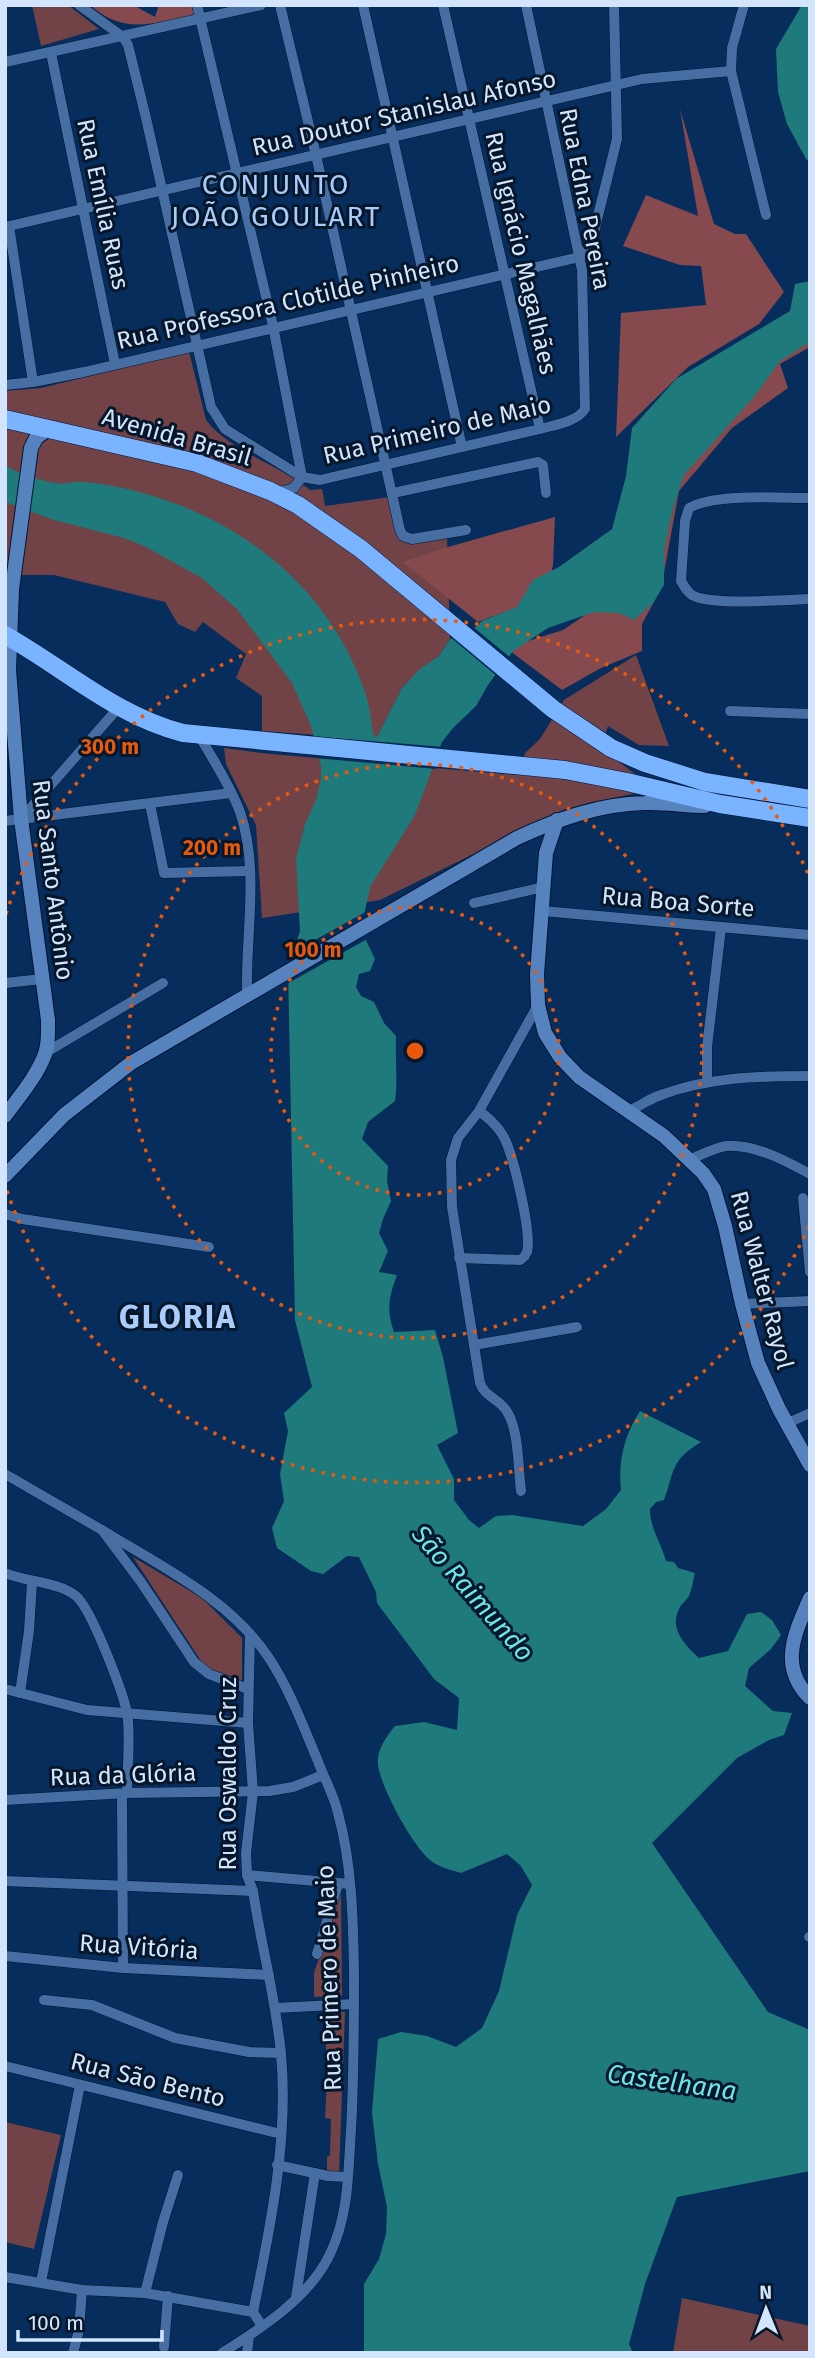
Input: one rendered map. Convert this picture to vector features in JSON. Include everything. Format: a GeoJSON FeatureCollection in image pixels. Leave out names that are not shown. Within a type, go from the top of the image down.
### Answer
{"type":"FeatureCollection","features":[{"type":"Feature","properties":{"kind":"highway","name":"Avenida Brasil"},"geometry":{"type":"LineString","coordinates":[[5,419],[197,463],[270,491],[296,496],[552,709],[611,747],[670,772],[725,786],[810,799]]}},
{"type":"Feature","properties":{"kind":"highway"},"geometry":{"type":"LineString","coordinates":[[7,636],[120,707],[160,727],[200,735],[509,764],[595,775],[720,804],[810,818]]}},
{"type":"Feature","properties":{"kind":"street"},"geometry":{"type":"LineString","coordinates":[[79,5],[123,37],[128,46],[196,345],[211,407],[217,420],[237,438],[302,477]]}},
{"type":"Feature","properties":{"kind":"street"},"geometry":{"type":"LineString","coordinates":[[197,5],[273,326],[302,477]]}},
{"type":"Feature","properties":{"kind":"street"},"geometry":{"type":"LineString","coordinates":[[5,62],[261,5]]}},
{"type":"Feature","properties":{"kind":"street"},"geometry":{"type":"LineString","coordinates":[[280,5],[400,530],[403,536],[412,539],[467,530]]}},
{"type":"Feature","properties":{"kind":"street"},"geometry":{"type":"LineString","coordinates":[[362,5],[462,447]]}},
{"type":"Feature","properties":{"kind":"street","name":"Rua Ignácio Magalhães"},"geometry":{"type":"LineString","coordinates":[[443,5],[540,429]]}},
{"type":"Feature","properties":{"kind":"street","name":"Rua Edna Pereira"},"geometry":{"type":"LineString","coordinates":[[526,5],[580,257],[584,286],[586,403]]}},
{"type":"Feature","properties":{"kind":"street"},"geometry":{"type":"LineString","coordinates":[[580,257],[591,244],[615,155],[617,86],[614,5]]}},
{"type":"Feature","properties":{"kind":"street"},"geometry":{"type":"LineString","coordinates":[[744,5],[732,48],[731,71],[766,215]]}},
{"type":"Feature","properties":{"kind":"street","name":"Rua Emília Ruas"},"geometry":{"type":"LineString","coordinates":[[51,52],[115,365]]}},
{"type":"Feature","properties":{"kind":"street","name":"Rua Doutor Stanislau Afonso"},"geometry":{"type":"LineString","coordinates":[[7,226],[657,77],[731,71]]}},
{"type":"Feature","properties":{"kind":"street"},"geometry":{"type":"LineString","coordinates":[[7,226],[33,382]]}},
{"type":"Feature","properties":{"kind":"street","name":"Rua Professora Clotilde Pinheiro"},"geometry":{"type":"LineString","coordinates":[[5,384],[33,382],[115,365],[273,326],[580,257]]}},
{"type":"Feature","properties":{"kind":"street","name":"Rua Primeiro de Maio"},"geometry":{"type":"LineString","coordinates":[[296,496],[302,477],[320,480],[540,429],[582,415],[586,403]]}},
{"type":"Feature","properties":{"kind":"street","name":"Rua Santo Antônio"},"geometry":{"type":"LineString","coordinates":[[5,1116],[30,1082],[45,1053],[48,1020],[21,818],[7,636],[29,458],[36,438],[48,429]]}},
{"type":"Feature","properties":{"kind":"street"},"geometry":{"type":"LineString","coordinates":[[393,493],[538,462],[543,465],[545,493]]}},
{"type":"Feature","properties":{"kind":"street"},"geometry":{"type":"LineString","coordinates":[[810,498],[715,499],[689,508],[685,521],[681,581],[694,597],[712,600],[810,599]]}},
{"type":"Feature","properties":{"kind":"street"},"geometry":{"type":"LineString","coordinates":[[21,818],[120,707]]}},
{"type":"Feature","properties":{"kind":"street"},"geometry":{"type":"LineString","coordinates":[[730,711],[779,711],[810,715]]}},
{"type":"Feature","properties":{"kind":"street"},"geometry":{"type":"LineString","coordinates":[[200,735],[243,822],[249,871],[247,996]]}},
{"type":"Feature","properties":{"kind":"street"},"geometry":{"type":"LineString","coordinates":[[5,821],[231,793]]}},
{"type":"Feature","properties":{"kind":"street"},"geometry":{"type":"LineString","coordinates":[[5,1177],[64,1115],[106,1080],[174,1036],[408,903],[478,859],[557,820],[600,808],[632,803],[703,806],[720,804]]}},
{"type":"Feature","properties":{"kind":"street"},"geometry":{"type":"LineString","coordinates":[[150,804],[164,873],[249,871]]}},
{"type":"Feature","properties":{"kind":"street","name":"Rua Walter Rayol"},"geometry":{"type":"LineString","coordinates":[[557,820],[546,853],[537,974],[538,1005],[545,1033],[560,1056],[579,1077],[664,1136],[703,1173],[714,1189],[758,1363],[810,1465]]}},
{"type":"Feature","properties":{"kind":"street"},"geometry":{"type":"LineString","coordinates":[[536,830],[543,840],[546,853]]}},
{"type":"Feature","properties":{"kind":"street"},"geometry":{"type":"LineString","coordinates":[[474,903],[544,887]]}},
{"type":"Feature","properties":{"kind":"street","name":"Rua Boa Sorte"},"geometry":{"type":"LineString","coordinates":[[543,911],[810,935]]}},
{"type":"Feature","properties":{"kind":"street"},"geometry":{"type":"LineString","coordinates":[[707,1081],[707,1047],[721,928]]}},
{"type":"Feature","properties":{"kind":"street"},"geometry":{"type":"LineString","coordinates":[[5,983],[42,979]]}},
{"type":"Feature","properties":{"kind":"street"},"geometry":{"type":"LineString","coordinates":[[45,1053],[163,983]]}},
{"type":"Feature","properties":{"kind":"street"},"geometry":{"type":"LineString","coordinates":[[521,1491],[511,1418],[502,1404],[482,1391],[459,1258],[450,1183],[451,1160],[458,1138],[479,1111],[538,1005]]}},
{"type":"Feature","properties":{"kind":"street"},"geometry":{"type":"LineString","coordinates":[[629,1111],[654,1098],[707,1081],[744,1076],[810,1076]]}},
{"type":"Feature","properties":{"kind":"street"},"geometry":{"type":"LineString","coordinates":[[459,1258],[520,1260],[527,1250],[527,1233],[518,1182],[508,1145],[496,1124],[479,1111]]}},
{"type":"Feature","properties":{"kind":"street"},"geometry":{"type":"LineString","coordinates":[[689,1160],[725,1146],[738,1147],[752,1149],[810,1174]]}},
{"type":"Feature","properties":{"kind":"street"},"geometry":{"type":"LineString","coordinates":[[803,1198],[810,1272]]}},
{"type":"Feature","properties":{"kind":"street"},"geometry":{"type":"LineString","coordinates":[[5,1213],[22,1219],[209,1247]]}},
{"type":"Feature","properties":{"kind":"street"},"geometry":{"type":"LineString","coordinates":[[742,1304],[810,1301]]}},
{"type":"Feature","properties":{"kind":"street"},"geometry":{"type":"LineString","coordinates":[[474,1345],[577,1326]]}},
{"type":"Feature","properties":{"kind":"street"},"geometry":{"type":"LineString","coordinates":[[788,1423],[810,1413]]}},
{"type":"Feature","properties":{"kind":"street","name":"Rua Primero de Maio"},"geometry":{"type":"LineString","coordinates":[[5,1474],[102,1530],[215,1601],[250,1634],[269,1657],[281,1680],[338,1810],[350,1884],[354,2004],[353,2092],[343,2219],[320,2273],[296,2299],[249,2336],[222,2353]]}},
{"type":"Feature","properties":{"kind":"street"},"geometry":{"type":"LineString","coordinates":[[102,1530],[141,1582],[194,1662],[209,1674],[248,1689]]}},
{"type":"Feature","properties":{"kind":"street"},"geometry":{"type":"LineString","coordinates":[[5,1573],[67,1591],[80,1600],[101,1641],[128,1714],[123,1968]]}},
{"type":"Feature","properties":{"kind":"street"},"geometry":{"type":"LineString","coordinates":[[20,1693],[29,1632],[32,1582]]}},
{"type":"Feature","properties":{"kind":"street"},"geometry":{"type":"LineString","coordinates":[[810,1598],[791,1649],[797,1682],[810,1698]]}},
{"type":"Feature","properties":{"kind":"street","name":"Rua Oswaldo Cruz"},"geometry":{"type":"LineString","coordinates":[[250,1634],[248,1723],[253,1792],[246,1853],[247,1875],[253,1891],[275,2008],[283,2083],[281,2134],[266,2250],[253,2312]]}},
{"type":"Feature","properties":{"kind":"street"},"geometry":{"type":"LineString","coordinates":[[5,1689],[87,1710],[248,1723]]}},
{"type":"Feature","properties":{"kind":"street","name":"Rua da Glória"},"geometry":{"type":"LineString","coordinates":[[5,1800],[125,1794],[253,1792],[293,1787],[323,1775]]}},
{"type":"Feature","properties":{"kind":"street"},"geometry":{"type":"LineString","coordinates":[[247,1875],[350,1884]]}},
{"type":"Feature","properties":{"kind":"street"},"geometry":{"type":"LineString","coordinates":[[5,1881],[253,1891]]}},
{"type":"Feature","properties":{"kind":"street"},"geometry":{"type":"LineString","coordinates":[[317,1954],[338,1884]]}},
{"type":"Feature","properties":{"kind":"street","name":"Rua Vitória"},"geometry":{"type":"LineString","coordinates":[[5,1956],[123,1968],[269,1975]]}},
{"type":"Feature","properties":{"kind":"street"},"geometry":{"type":"LineString","coordinates":[[44,2000],[92,2005],[175,2038],[249,2052],[281,2053]]}},
{"type":"Feature","properties":{"kind":"street"},"geometry":{"type":"LineString","coordinates":[[275,2008],[354,2004]]}},
{"type":"Feature","properties":{"kind":"street","name":"Rua São Bento"},"geometry":{"type":"LineString","coordinates":[[5,2066],[281,2134]]}},
{"type":"Feature","properties":{"kind":"street"},"geometry":{"type":"LineString","coordinates":[[41,2282],[80,2085]]}},
{"type":"Feature","properties":{"kind":"street"},"geometry":{"type":"LineString","coordinates":[[277,2165],[315,2174],[348,2177]]}},
{"type":"Feature","properties":{"kind":"street"},"geometry":{"type":"LineString","coordinates":[[296,2299],[315,2174]]}},
{"type":"Feature","properties":{"kind":"street"},"geometry":{"type":"LineString","coordinates":[[145,2293],[178,2175]]}},
{"type":"Feature","properties":{"kind":"street"},"geometry":{"type":"LineString","coordinates":[[5,2277],[82,2290],[145,2293],[253,2312],[262,2326]]}},
{"type":"Feature","properties":{"kind":"street"},"geometry":{"type":"LineString","coordinates":[[73,2353],[79,2330],[82,2290]]}},
{"type":"Feature","properties":{"kind":"street"},"geometry":{"type":"LineString","coordinates":[[164,2347],[168,2297]]}},
{"type":"Feature","properties":{"kind":"street"},"geometry":{"type":"LineString","coordinates":[[247,2353],[249,2336]]}},
{"type":"Feature","properties":{"kind":"shaded area"},"geometry":{"type":"Polygon","coordinates":[[[32,5],[68,5],[99,29],[41,46],[32,5]]]}},
{"type":"Feature","properties":{"kind":"shaded area"},"geometry":{"type":"Polygon","coordinates":[[[90,5],[133,5],[155,17],[159,5],[192,5],[195,16],[128,24],[103,15],[90,5]]]}},
{"type":"Feature","properties":{"kind":"shaded area"},"geometry":{"type":"Polygon","coordinates":[[[680,109],[714,224],[735,234],[746,234],[784,292],[759,324],[688,367],[616,437],[621,313],[706,305],[701,266],[680,265],[623,246],[646,195],[698,216],[680,109]]]}},
{"type":"Feature","properties":{"kind":"shaded area"},"geometry":{"type":"Polygon","coordinates":[[[810,332],[810,347],[780,364],[788,388],[732,428],[679,491],[661,589],[642,624],[642,651],[601,668],[562,690],[506,648],[563,630],[625,588],[644,481],[810,332]]]}},
{"type":"Feature","properties":{"kind":"shaded area"},"geometry":{"type":"Polygon","coordinates":[[[189,352],[206,420],[229,441],[310,490],[322,489],[325,506],[398,496],[407,539],[447,533],[450,639],[439,656],[402,688],[374,739],[262,731],[262,696],[236,678],[246,654],[203,622],[195,632],[178,624],[165,602],[54,575],[10,575],[5,627],[5,391],[41,388],[189,352]]]}},
{"type":"Feature","properties":{"kind":"shaded area"},"geometry":{"type":"Polygon","coordinates":[[[555,517],[553,565],[547,593],[529,603],[478,622],[403,562],[448,547],[555,517]]]}},
{"type":"Feature","properties":{"kind":"shaded area"},"geometry":{"type":"Polygon","coordinates":[[[636,655],[669,746],[639,745],[608,726],[600,748],[643,780],[636,793],[565,809],[380,900],[262,918],[256,825],[226,764],[224,748],[517,775],[525,753],[540,739],[564,700],[636,655]]]}},
{"type":"Feature","properties":{"kind":"shaded area"},"geometry":{"type":"Polygon","coordinates":[[[133,1557],[202,1598],[242,1638],[242,1681],[205,1667],[133,1557]]]}},
{"type":"Feature","properties":{"kind":"shaded area"},"geometry":{"type":"Polygon","coordinates":[[[341,1893],[342,1996],[314,1997],[314,1973],[341,1893]]]}},
{"type":"Feature","properties":{"kind":"shaded area"},"geometry":{"type":"Polygon","coordinates":[[[325,2011],[345,2012],[339,2174],[327,2173],[331,2119],[325,2118],[325,2011]]]}},
{"type":"Feature","properties":{"kind":"shaded area"},"geometry":{"type":"Polygon","coordinates":[[[5,2122],[61,2135],[34,2249],[5,2242],[5,2122]]]}},
{"type":"Feature","properties":{"kind":"shaded area"},"geometry":{"type":"Polygon","coordinates":[[[682,2298],[810,2326],[810,2353],[673,2353],[682,2298]]]}},
{"type":"Feature","properties":{"kind":"water"},"geometry":{"type":"Polygon","coordinates":[[[802,5],[810,5],[810,162],[787,124],[778,92],[776,49],[802,5]]]}},
{"type":"Feature","properties":{"kind":"water"},"geometry":{"type":"Polygon","coordinates":[[[810,281],[810,342],[780,361],[754,397],[684,475],[673,508],[664,550],[664,585],[653,603],[634,620],[619,613],[594,612],[548,628],[513,651],[476,706],[442,742],[415,815],[370,887],[361,930],[375,959],[370,971],[359,974],[356,987],[361,996],[374,1002],[384,1023],[396,1036],[395,1101],[368,1122],[362,1139],[388,1166],[387,1181],[391,1201],[379,1233],[388,1251],[379,1272],[397,1275],[390,1303],[394,1332],[435,1330],[458,1433],[437,1445],[454,1479],[454,1500],[469,1520],[479,1528],[496,1516],[512,1515],[583,1526],[606,1509],[621,1490],[623,1449],[640,1411],[701,1442],[679,1461],[672,1473],[664,1500],[656,1502],[650,1509],[666,1561],[674,1562],[678,1568],[695,1573],[689,1596],[676,1616],[680,1636],[699,1658],[728,1651],[747,1614],[761,1612],[772,1620],[781,1635],[771,1649],[749,1668],[745,1686],[773,1711],[792,1713],[784,1735],[769,1740],[737,1758],[652,1843],[768,2012],[810,2030],[810,2171],[677,2197],[645,2284],[629,2344],[633,2353],[364,2353],[364,2284],[379,2259],[386,2234],[387,2207],[378,2164],[372,2112],[378,2039],[401,2032],[427,2036],[456,2047],[482,2028],[499,1991],[517,1915],[532,1885],[521,1866],[507,1854],[461,1873],[433,1862],[423,1853],[398,1815],[385,1787],[378,1765],[379,1754],[395,1726],[424,1722],[457,1730],[459,1698],[434,1679],[377,1603],[376,1592],[359,1557],[347,1556],[323,1574],[311,1571],[277,1548],[272,1528],[284,1501],[280,1474],[288,1431],[284,1413],[312,1387],[295,1320],[288,967],[300,931],[296,859],[305,824],[316,800],[321,766],[311,726],[292,683],[237,609],[202,578],[144,546],[124,538],[54,520],[5,502],[5,465],[49,482],[102,484],[159,498],[198,513],[269,556],[300,584],[326,616],[348,652],[365,692],[374,738],[402,688],[420,669],[439,656],[450,639],[471,631],[482,621],[517,607],[533,580],[559,567],[612,529],[626,476],[632,428],[676,379],[790,311],[795,284],[810,281]]]}},
{"type":"Feature","properties":{"kind":"pier"},"geometry":{"type":"Polygon","coordinates":[[[472,626],[512,659],[498,677],[449,636],[472,626]]]}},
{"type":"Feature","properties":{"kind":"pier"},"geometry":{"type":"Polygon","coordinates":[[[310,736],[444,747],[436,769],[315,758],[310,736]]]}},
{"type":"Feature","properties":{"kind":"pier"},"geometry":{"type":"Polygon","coordinates":[[[369,910],[365,929],[369,938],[285,985],[288,955],[369,910]]]}},
{"type":"Feature","properties":{"kind":"district","name":"CONJUNTO JOÃO GOULART"},"geometry":{"type":"Point","coordinates":[276,200]}},
{"type":"Feature","properties":{"kind":"district","name":"GLORIA"},"geometry":{"type":"Point","coordinates":[178,1317]}},
{"type":"Feature","properties":{"kind":"water label","name":"São Raimundo"},"geometry":{"type":"Point","coordinates":[473,1593]}},
{"type":"Feature","properties":{"kind":"water label","name":"Castelhana"},"geometry":{"type":"Point","coordinates":[672,2082]}}]}
